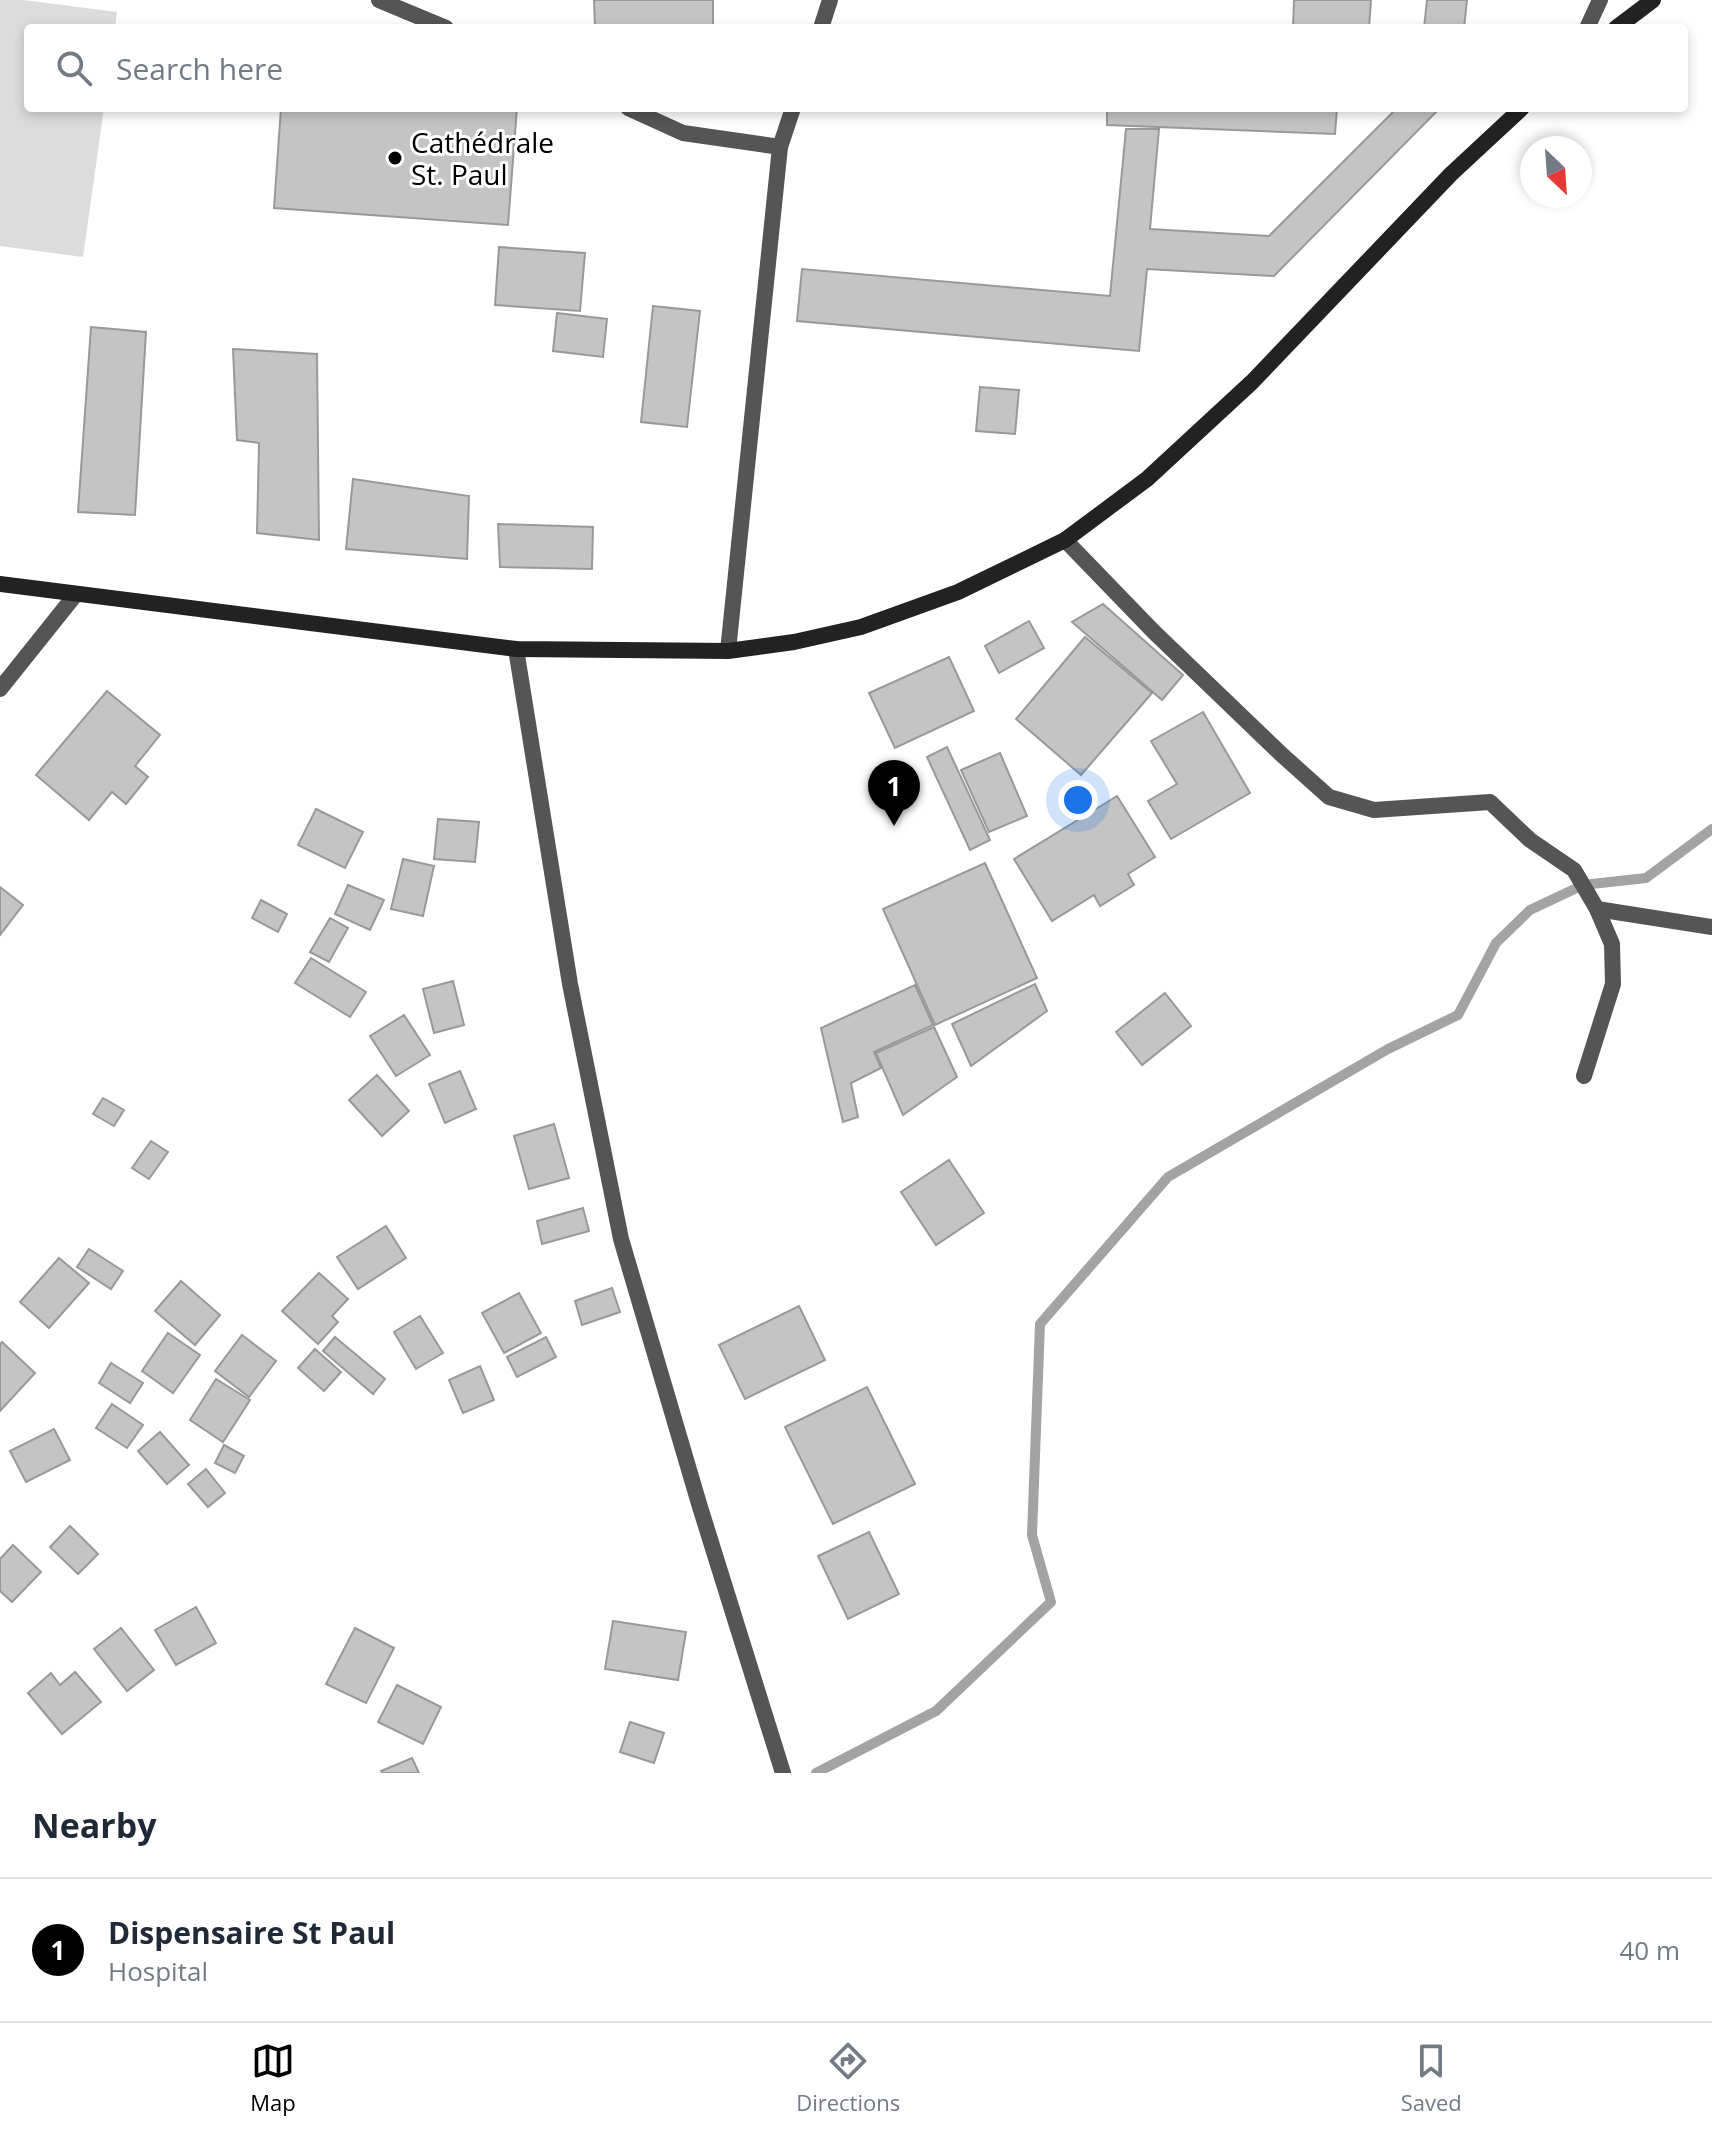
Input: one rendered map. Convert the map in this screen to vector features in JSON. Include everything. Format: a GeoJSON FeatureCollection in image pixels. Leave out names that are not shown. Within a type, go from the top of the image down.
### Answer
{"type":"FeatureCollection","features":[{"type":"Feature","properties":{"kind":"main road"},"geometry":{"type":"LineString","coordinates":[[1621,24],[1653,0]]}},
{"type":"Feature","properties":{"kind":"main road"},"geometry":{"type":"LineString","coordinates":[[0,584],[516,649],[728,651],[794,642],[861,627],[958,592],[1065,540],[1147,479],[1240,393],[1451,174],[1518,112]]}},
{"type":"Feature","properties":{"kind":"street"},"geometry":{"type":"LineString","coordinates":[[379,0],[436,24]]}},
{"type":"Feature","properties":{"kind":"street"},"geometry":{"type":"LineString","coordinates":[[822,24],[830,0]]}},
{"type":"Feature","properties":{"kind":"street"},"geometry":{"type":"LineString","coordinates":[[1589,24],[1600,0]]}},
{"type":"Feature","properties":{"kind":"street"},"geometry":{"type":"LineString","coordinates":[[637,112],[683,133],[780,147]]}},
{"type":"Feature","properties":{"kind":"street"},"geometry":{"type":"LineString","coordinates":[[728,651],[780,147],[792,112]]}},
{"type":"Feature","properties":{"kind":"street"},"geometry":{"type":"LineString","coordinates":[[1065,540],[1154,632],[1329,797],[1374,810],[1490,802],[1530,840],[1574,870],[1597,909],[1612,944],[1613,984],[1584,1076]]}},
{"type":"Feature","properties":{"kind":"street"},"geometry":{"type":"LineString","coordinates":[[0,689],[76,594]]}},
{"type":"Feature","properties":{"kind":"street"},"geometry":{"type":"LineString","coordinates":[[516,649],[570,984],[621,1239],[783,1773]]}},
{"type":"Feature","properties":{"kind":"street"},"geometry":{"type":"LineString","coordinates":[[1597,909],[1712,927]]}},
{"type":"Feature","properties":{"kind":"shaded area"},"geometry":{"type":"Polygon","coordinates":[[[0,0],[117,12],[116,24],[24,24],[24,112],[103,112],[83,257],[0,246],[0,0]]]}},
{"type":"Feature","properties":{"kind":"building"},"geometry":{"type":"Polygon","coordinates":[[[594,0],[713,0],[713,24],[595,24],[594,0]]]}},
{"type":"Feature","properties":{"kind":"building"},"geometry":{"type":"Polygon","coordinates":[[[1294,0],[1371,0],[1369,24],[1293,24],[1294,0]]]}},
{"type":"Feature","properties":{"kind":"building"},"geometry":{"type":"Polygon","coordinates":[[[1427,0],[1467,0],[1464,24],[1424,24],[1427,0]]]}},
{"type":"Feature","properties":{"kind":"building","name":"Cathédrale St. Paul"},"geometry":{"type":"Polygon","coordinates":[[[281,112],[517,112],[508,225],[274,208],[281,112]]]}},
{"type":"Feature","properties":{"kind":"building"},"geometry":{"type":"Polygon","coordinates":[[[1107,112],[1337,112],[1335,134],[1107,125],[1107,112]]]}},
{"type":"Feature","properties":{"kind":"building"},"geometry":{"type":"Polygon","coordinates":[[[1393,112],[1436,112],[1274,276],[1147,269],[1139,351],[797,321],[802,269],[1110,296],[1126,129],[1159,129],[1150,229],[1269,236],[1393,112]]]}},
{"type":"Feature","properties":{"kind":"building"},"geometry":{"type":"Polygon","coordinates":[[[499,247],[585,253],[580,311],[495,305],[499,247]]]}},
{"type":"Feature","properties":{"kind":"building"},"geometry":{"type":"Polygon","coordinates":[[[653,306],[700,311],[687,427],[641,422],[653,306]]]}},
{"type":"Feature","properties":{"kind":"building"},"geometry":{"type":"Polygon","coordinates":[[[557,313],[607,319],[603,357],[553,351],[557,313]]]}},
{"type":"Feature","properties":{"kind":"building"},"geometry":{"type":"Polygon","coordinates":[[[91,327],[146,332],[135,515],[78,512],[91,327]]]}},
{"type":"Feature","properties":{"kind":"building"},"geometry":{"type":"Polygon","coordinates":[[[233,349],[317,354],[319,540],[257,533],[259,443],[237,440],[233,349]]]}},
{"type":"Feature","properties":{"kind":"building"},"geometry":{"type":"Polygon","coordinates":[[[980,387],[1019,390],[1015,434],[976,431],[980,387]]]}},
{"type":"Feature","properties":{"kind":"building"},"geometry":{"type":"Polygon","coordinates":[[[353,479],[469,496],[467,559],[346,549],[353,479]]]}},
{"type":"Feature","properties":{"kind":"building"},"geometry":{"type":"Polygon","coordinates":[[[498,524],[593,527],[592,569],[500,567],[498,524]]]}},
{"type":"Feature","properties":{"kind":"building"},"geometry":{"type":"Polygon","coordinates":[[[1103,604],[1183,675],[1162,700],[1072,622],[1103,604]]]}},
{"type":"Feature","properties":{"kind":"building"},"geometry":{"type":"Polygon","coordinates":[[[1029,621],[1044,648],[999,673],[985,646],[1029,621]]]}},
{"type":"Feature","properties":{"kind":"building"},"geometry":{"type":"Polygon","coordinates":[[[1085,637],[1152,693],[1081,775],[1016,719],[1085,637]]]}},
{"type":"Feature","properties":{"kind":"building"},"geometry":{"type":"Polygon","coordinates":[[[949,657],[974,711],[895,748],[869,693],[949,657]]]}},
{"type":"Feature","properties":{"kind":"building"},"geometry":{"type":"Polygon","coordinates":[[[107,691],[160,735],[135,766],[148,777],[126,804],[112,792],[89,820],[36,775],[107,691]]]}},
{"type":"Feature","properties":{"kind":"building"},"geometry":{"type":"Polygon","coordinates":[[[1203,712],[1250,793],[1171,839],[1148,801],[1177,784],[1151,741],[1203,712]]]}},
{"type":"Feature","properties":{"kind":"building"},"geometry":{"type":"Polygon","coordinates":[[[947,747],[990,840],[970,850],[927,757],[947,747]]]}},
{"type":"Feature","properties":{"kind":"building"},"geometry":{"type":"Polygon","coordinates":[[[1000,753],[1027,816],[989,832],[961,770],[1000,753]]]}},
{"type":"Feature","properties":{"kind":"building"},"geometry":{"type":"Polygon","coordinates":[[[1117,796],[1155,857],[1128,874],[1134,885],[1100,906],[1094,895],[1052,921],[1014,859],[1117,796]]]}},
{"type":"Feature","properties":{"kind":"building"},"geometry":{"type":"Polygon","coordinates":[[[316,809],[363,832],[345,868],[298,845],[316,809]]]}},
{"type":"Feature","properties":{"kind":"building"},"geometry":{"type":"Polygon","coordinates":[[[438,819],[479,822],[475,862],[434,859],[438,819]]]}},
{"type":"Feature","properties":{"kind":"building"},"geometry":{"type":"Polygon","coordinates":[[[403,859],[434,866],[423,916],[391,909],[403,859]]]}},
{"type":"Feature","properties":{"kind":"building"},"geometry":{"type":"Polygon","coordinates":[[[985,863],[1037,978],[935,1025],[883,909],[985,863]]]}},
{"type":"Feature","properties":{"kind":"building"},"geometry":{"type":"Polygon","coordinates":[[[348,885],[384,900],[370,930],[335,914],[348,885]]]}},
{"type":"Feature","properties":{"kind":"building"},"geometry":{"type":"Polygon","coordinates":[[[0,887],[23,905],[0,935],[0,887]]]}},
{"type":"Feature","properties":{"kind":"building"},"geometry":{"type":"Polygon","coordinates":[[[261,900],[287,914],[278,932],[252,918],[261,900]]]}},
{"type":"Feature","properties":{"kind":"building"},"geometry":{"type":"Polygon","coordinates":[[[330,918],[348,928],[329,962],[310,952],[330,918]]]}},
{"type":"Feature","properties":{"kind":"building"},"geometry":{"type":"Polygon","coordinates":[[[311,958],[366,992],[350,1017],[295,983],[311,958]]]}},
{"type":"Feature","properties":{"kind":"building"},"geometry":{"type":"Polygon","coordinates":[[[453,981],[464,1025],[434,1033],[423,989],[453,981]]]}},
{"type":"Feature","properties":{"kind":"building"},"geometry":{"type":"Polygon","coordinates":[[[1035,984],[1047,1011],[971,1066],[952,1024],[1035,984]]]}},
{"type":"Feature","properties":{"kind":"building"},"geometry":{"type":"Polygon","coordinates":[[[915,985],[933,1025],[874,1052],[881,1068],[851,1083],[858,1117],[843,1122],[821,1028],[915,985]]]}},
{"type":"Feature","properties":{"kind":"building"},"geometry":{"type":"Polygon","coordinates":[[[1165,993],[1191,1026],[1142,1065],[1116,1032],[1165,993]]]}},
{"type":"Feature","properties":{"kind":"building"},"geometry":{"type":"Polygon","coordinates":[[[404,1015],[430,1055],[396,1076],[370,1036],[404,1015]]]}},
{"type":"Feature","properties":{"kind":"building"},"geometry":{"type":"Polygon","coordinates":[[[934,1027],[957,1077],[903,1115],[876,1053],[934,1027]]]}},
{"type":"Feature","properties":{"kind":"building"},"geometry":{"type":"Polygon","coordinates":[[[460,1071],[476,1109],[445,1123],[429,1084],[460,1071]]]}},
{"type":"Feature","properties":{"kind":"building"},"geometry":{"type":"Polygon","coordinates":[[[377,1075],[409,1111],[382,1136],[349,1100],[377,1075]]]}},
{"type":"Feature","properties":{"kind":"building"},"geometry":{"type":"Polygon","coordinates":[[[103,1098],[124,1110],[114,1126],[93,1114],[103,1098]]]}},
{"type":"Feature","properties":{"kind":"building"},"geometry":{"type":"Polygon","coordinates":[[[554,1124],[569,1178],[529,1189],[514,1136],[554,1124]]]}},
{"type":"Feature","properties":{"kind":"building"},"geometry":{"type":"Polygon","coordinates":[[[151,1141],[168,1152],[149,1179],[132,1168],[151,1141]]]}},
{"type":"Feature","properties":{"kind":"building"},"geometry":{"type":"Polygon","coordinates":[[[949,1160],[984,1213],[936,1245],[901,1192],[949,1160]]]}},
{"type":"Feature","properties":{"kind":"building"},"geometry":{"type":"Polygon","coordinates":[[[583,1208],[589,1231],[542,1244],[537,1221],[583,1208]]]}},
{"type":"Feature","properties":{"kind":"building"},"geometry":{"type":"Polygon","coordinates":[[[386,1226],[406,1258],[358,1289],[337,1257],[386,1226]]]}},
{"type":"Feature","properties":{"kind":"building"},"geometry":{"type":"Polygon","coordinates":[[[89,1249],[123,1271],[111,1289],[77,1267],[89,1249]]]}},
{"type":"Feature","properties":{"kind":"building"},"geometry":{"type":"Polygon","coordinates":[[[59,1258],[89,1283],[49,1328],[20,1302],[59,1258]]]}},
{"type":"Feature","properties":{"kind":"building"},"geometry":{"type":"Polygon","coordinates":[[[319,1273],[348,1299],[332,1316],[338,1322],[318,1344],[282,1311],[319,1273]]]}},
{"type":"Feature","properties":{"kind":"building"},"geometry":{"type":"Polygon","coordinates":[[[181,1281],[220,1315],[195,1345],[155,1311],[181,1281]]]}},
{"type":"Feature","properties":{"kind":"building"},"geometry":{"type":"Polygon","coordinates":[[[612,1288],[620,1312],[582,1325],[575,1301],[612,1288]]]}},
{"type":"Feature","properties":{"kind":"building"},"geometry":{"type":"Polygon","coordinates":[[[519,1293],[541,1333],[504,1353],[482,1313],[519,1293]]]}},
{"type":"Feature","properties":{"kind":"building"},"geometry":{"type":"Polygon","coordinates":[[[799,1306],[825,1360],[745,1399],[719,1345],[799,1306]]]}},
{"type":"Feature","properties":{"kind":"building"},"geometry":{"type":"Polygon","coordinates":[[[420,1316],[443,1353],[416,1369],[394,1332],[420,1316]]]}},
{"type":"Feature","properties":{"kind":"building"},"geometry":{"type":"Polygon","coordinates":[[[168,1333],[200,1355],[173,1393],[142,1371],[168,1333]]]}},
{"type":"Feature","properties":{"kind":"building"},"geometry":{"type":"Polygon","coordinates":[[[242,1335],[276,1361],[249,1397],[215,1371],[242,1335]]]}},
{"type":"Feature","properties":{"kind":"building"},"geometry":{"type":"Polygon","coordinates":[[[335,1337],[385,1379],[373,1394],[323,1351],[335,1337]]]}},
{"type":"Feature","properties":{"kind":"building"},"geometry":{"type":"Polygon","coordinates":[[[546,1337],[556,1357],[517,1377],[507,1357],[546,1337]]]}},
{"type":"Feature","properties":{"kind":"building"},"geometry":{"type":"Polygon","coordinates":[[[2,1342],[35,1373],[0,1411],[0,1344],[2,1342]]]}},
{"type":"Feature","properties":{"kind":"building"},"geometry":{"type":"Polygon","coordinates":[[[315,1349],[341,1372],[324,1391],[298,1368],[315,1349]]]}},
{"type":"Feature","properties":{"kind":"building"},"geometry":{"type":"Polygon","coordinates":[[[111,1363],[143,1383],[130,1403],[99,1383],[111,1363]]]}},
{"type":"Feature","properties":{"kind":"building"},"geometry":{"type":"Polygon","coordinates":[[[480,1366],[494,1400],[463,1413],[449,1380],[480,1366]]]}},
{"type":"Feature","properties":{"kind":"building"},"geometry":{"type":"Polygon","coordinates":[[[216,1379],[250,1400],[223,1442],[190,1420],[216,1379]]]}},
{"type":"Feature","properties":{"kind":"building"},"geometry":{"type":"Polygon","coordinates":[[[867,1387],[915,1484],[833,1524],[785,1427],[867,1387]]]}},
{"type":"Feature","properties":{"kind":"building"},"geometry":{"type":"Polygon","coordinates":[[[112,1404],[143,1425],[127,1448],[96,1428],[112,1404]]]}},
{"type":"Feature","properties":{"kind":"building"},"geometry":{"type":"Polygon","coordinates":[[[54,1429],[70,1460],[26,1482],[10,1451],[54,1429]]]}},
{"type":"Feature","properties":{"kind":"building"},"geometry":{"type":"Polygon","coordinates":[[[160,1432],[189,1465],[167,1484],[138,1451],[160,1432]]]}},
{"type":"Feature","properties":{"kind":"building"},"geometry":{"type":"Polygon","coordinates":[[[224,1445],[244,1456],[235,1473],[215,1463],[224,1445]]]}},
{"type":"Feature","properties":{"kind":"building"},"geometry":{"type":"Polygon","coordinates":[[[206,1469],[225,1493],[208,1507],[188,1484],[206,1469]]]}},
{"type":"Feature","properties":{"kind":"building"},"geometry":{"type":"Polygon","coordinates":[[[70,1526],[98,1554],[78,1574],[50,1547],[70,1526]]]}},
{"type":"Feature","properties":{"kind":"building"},"geometry":{"type":"Polygon","coordinates":[[[869,1532],[899,1594],[848,1619],[818,1556],[869,1532]]]}},
{"type":"Feature","properties":{"kind":"building"},"geometry":{"type":"Polygon","coordinates":[[[13,1545],[41,1572],[12,1602],[0,1591],[0,1559],[13,1545]]]}},
{"type":"Feature","properties":{"kind":"building"},"geometry":{"type":"Polygon","coordinates":[[[196,1607],[216,1643],[176,1665],[155,1630],[196,1607]]]}},
{"type":"Feature","properties":{"kind":"building"},"geometry":{"type":"Polygon","coordinates":[[[613,1621],[686,1632],[678,1680],[605,1669],[613,1621]]]}},
{"type":"Feature","properties":{"kind":"building"},"geometry":{"type":"Polygon","coordinates":[[[121,1628],[154,1670],[127,1691],[94,1649],[121,1628]]]}},
{"type":"Feature","properties":{"kind":"building"},"geometry":{"type":"Polygon","coordinates":[[[355,1628],[394,1648],[366,1703],[326,1684],[355,1628]]]}},
{"type":"Feature","properties":{"kind":"building"},"geometry":{"type":"Polygon","coordinates":[[[75,1672],[101,1702],[62,1734],[28,1693],[51,1673],[60,1685],[75,1672]]]}},
{"type":"Feature","properties":{"kind":"building"},"geometry":{"type":"Polygon","coordinates":[[[397,1685],[441,1707],[423,1744],[378,1722],[397,1685]]]}},
{"type":"Feature","properties":{"kind":"building"},"geometry":{"type":"Polygon","coordinates":[[[630,1722],[664,1733],[654,1763],[620,1752],[630,1722]]]}},
{"type":"Feature","properties":{"kind":"building"},"geometry":{"type":"Polygon","coordinates":[[[412,1758],[419,1773],[381,1771],[412,1758]]]}},
{"type":"Feature","properties":{"kind":"waterway"},"geometry":{"type":"LineString","coordinates":[[816,1773],[936,1711],[1051,1602],[1032,1535],[1040,1324],[1168,1177],[1388,1049],[1458,1015],[1496,943],[1530,910],[1583,885],[1646,878],[1712,829]]}},
{"type":"Feature","properties":{"kind":"place","name":"Cathédrale St. Paul"},"geometry":{"type":"Point","coordinates":[395,158]}},
{"type":"Feature","properties":{"kind":"place","name":"Dispensaire St Paul"},"geometry":{"type":"Point","coordinates":[894,826]}}]}
